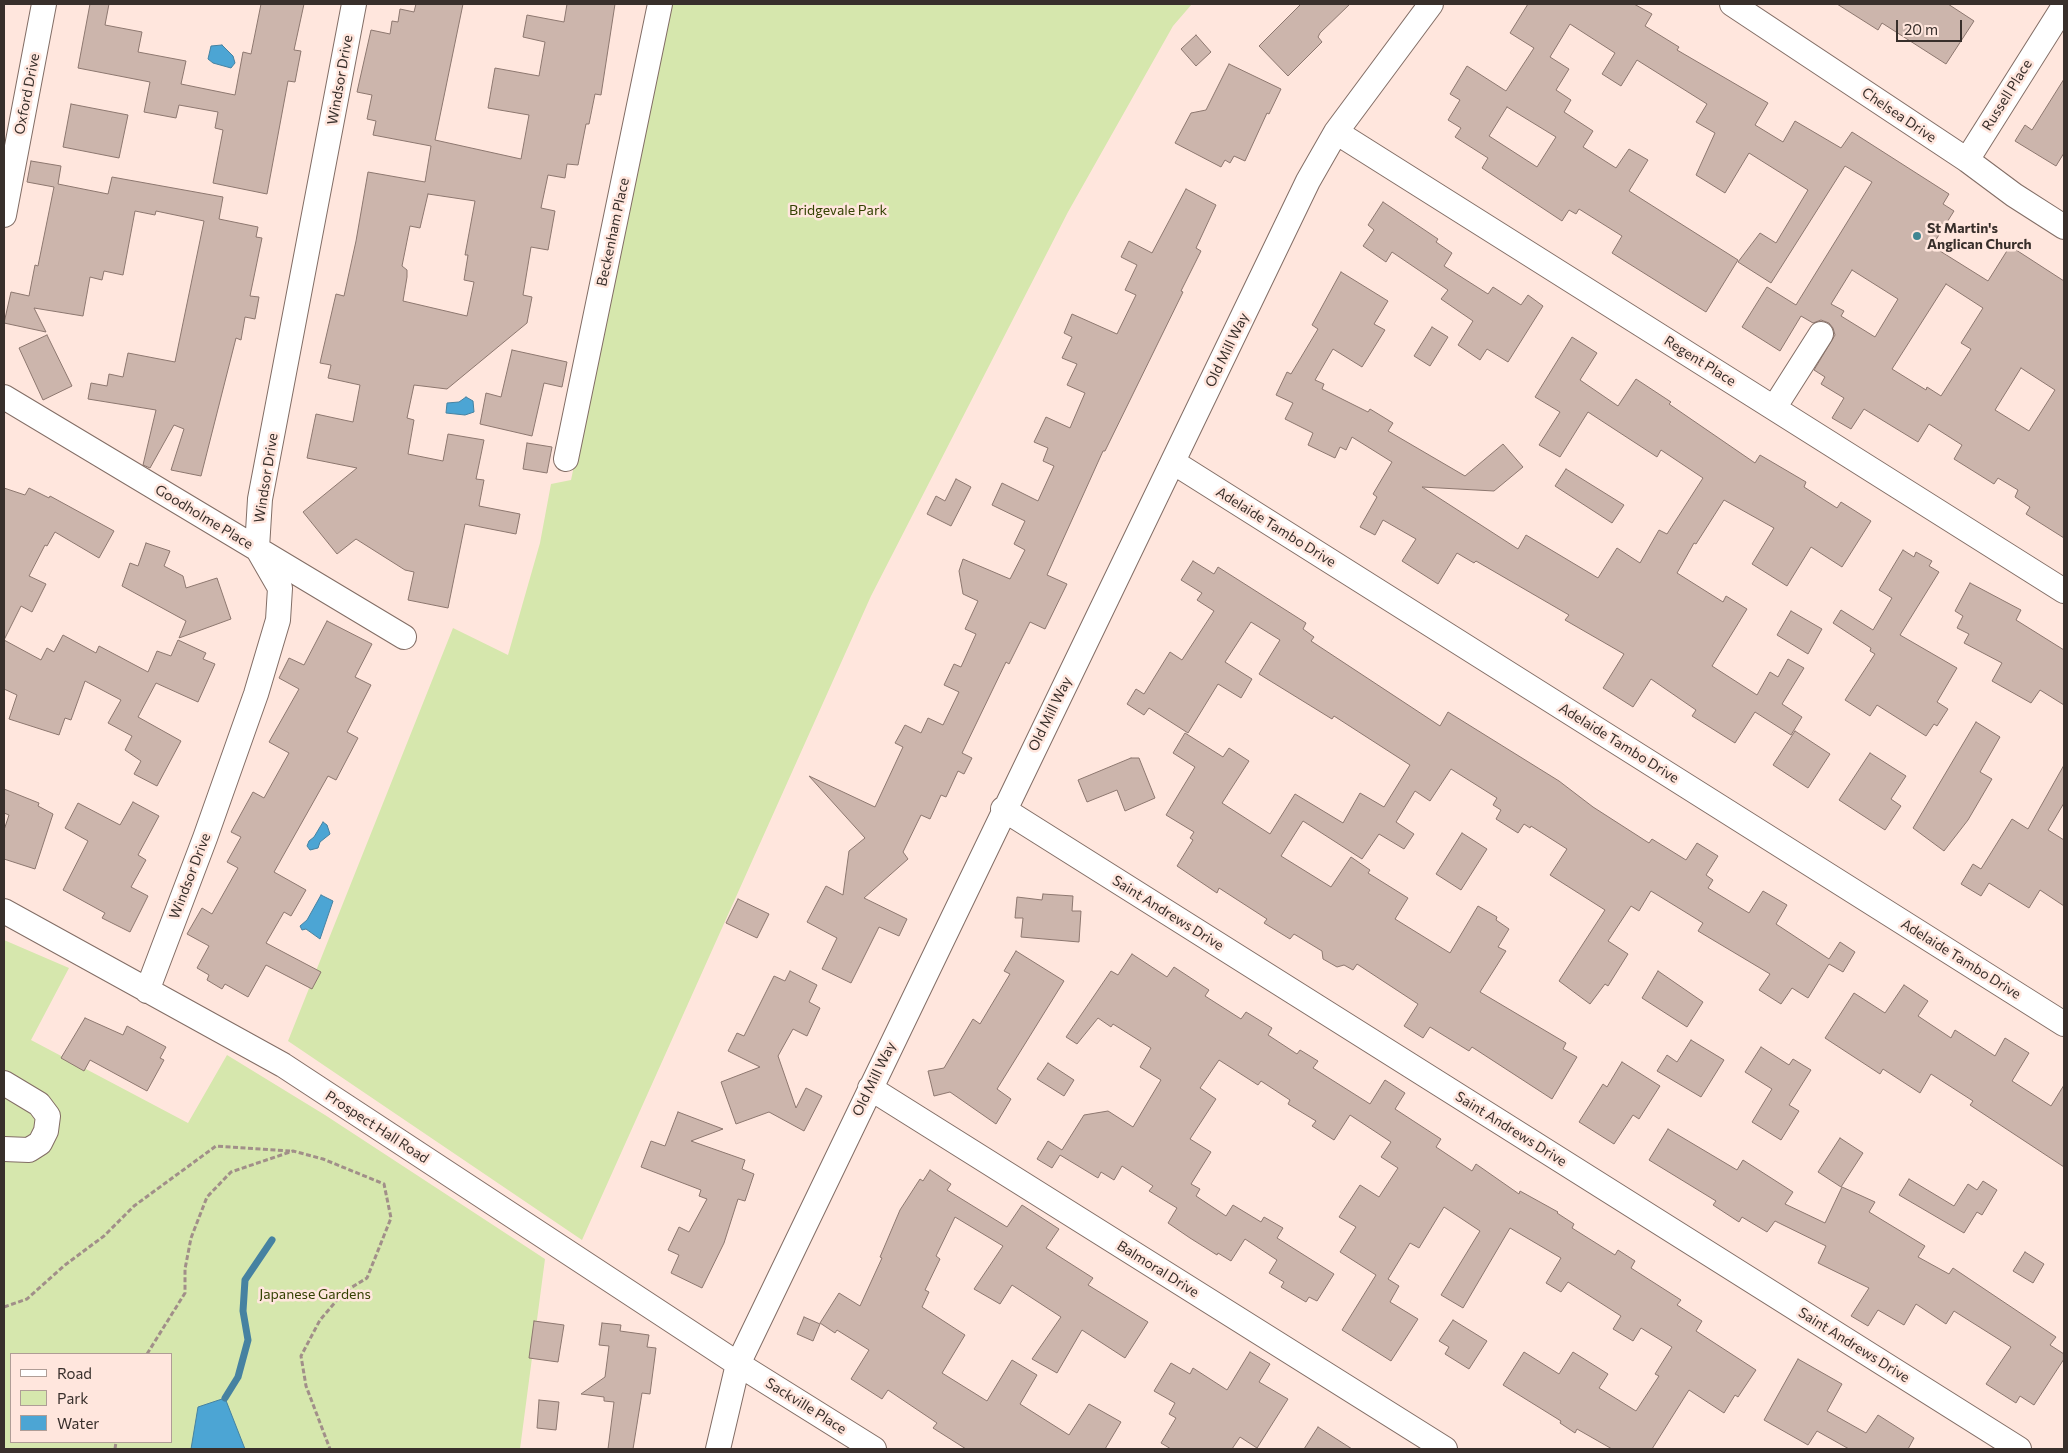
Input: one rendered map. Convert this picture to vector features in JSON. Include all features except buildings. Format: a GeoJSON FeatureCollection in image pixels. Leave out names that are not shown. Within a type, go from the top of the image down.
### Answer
{"type":"FeatureCollection","features":[{"type":"Feature","properties":{"kind":"street","name":"Oxford Drive"},"geometry":{"type":"LineString","coordinates":[[4,215],[44,4]]}},
{"type":"Feature","properties":{"kind":"street","name":"Windsor Drive"},"geometry":{"type":"LineString","coordinates":[[147,991],[256,694],[278,620],[280,588],[257,548],[260,499],[354,4]]}},
{"type":"Feature","properties":{"kind":"street","name":"Beckenham Place"},"geometry":{"type":"LineString","coordinates":[[566,459],[660,4]]}},
{"type":"Feature","properties":{"kind":"street","name":"Old Mill Way"},"geometry":{"type":"LineString","coordinates":[[718,1449],[738,1364],[1308,181],[1336,132],[1431,4]]}},
{"type":"Feature","properties":{"kind":"street","name":"Chelsea Drive"},"geometry":{"type":"LineString","coordinates":[[1732,4],[1967,160],[2014,195],[2064,228]]}},
{"type":"Feature","properties":{"kind":"street","name":"Russell Place"},"geometry":{"type":"LineString","coordinates":[[1967,160],[2064,6]]}},
{"type":"Feature","properties":{"kind":"street","name":"Regent Place"},"geometry":{"type":"LineString","coordinates":[[1336,132],[2064,591]]}},
{"type":"Feature","properties":{"kind":"street"},"geometry":{"type":"LineString","coordinates":[[1774,408],[1821,334]]}},
{"type":"Feature","properties":{"kind":"street","name":"Goodholme Place"},"geometry":{"type":"LineString","coordinates":[[4,397],[404,637]]}},
{"type":"Feature","properties":{"kind":"street","name":"Adelaide Tambo Drive"},"geometry":{"type":"LineString","coordinates":[[1173,462],[2064,1024]]}},
{"type":"Feature","properties":{"kind":"street","name":"Saint Andrews Drive"},"geometry":{"type":"LineString","coordinates":[[1004,809],[2019,1449]]}},
{"type":"Feature","properties":{"kind":"street","name":"Prospect Hall Road"},"geometry":{"type":"LineString","coordinates":[[4,911],[283,1065],[738,1364]]}},
{"type":"Feature","properties":{"kind":"street"},"geometry":{"type":"LineString","coordinates":[[4,1083],[40,1104],[48,1116],[46,1131],[40,1143],[29,1150],[4,1149]]}},
{"type":"Feature","properties":{"kind":"street","name":"Balmoral Drive"},"geometry":{"type":"LineString","coordinates":[[870,1088],[1445,1449]]}},
{"type":"Feature","properties":{"kind":"street","name":"Sackville Place"},"geometry":{"type":"LineString","coordinates":[[738,1364],[874,1449]]}},
{"type":"Feature","properties":{"kind":"path"},"geometry":{"type":"LineString","coordinates":[[4,1308],[27,1299],[65,1265],[104,1236],[134,1206],[216,1146],[293,1152],[323,1159],[384,1184],[391,1218],[367,1278],[344,1292],[320,1320],[302,1356],[306,1386],[330,1449]]}},
{"type":"Feature","properties":{"kind":"path"},"geometry":{"type":"LineString","coordinates":[[148,1353],[185,1293],[185,1269],[191,1238],[207,1197],[231,1172],[293,1152]]}},
{"type":"Feature","properties":{"kind":"green space","name":"Bridgevale Park"},"geometry":{"type":"Polygon","coordinates":[[[672,4],[1192,4],[1173,26],[1068,212],[871,596],[582,1240],[288,1041],[453,628],[508,655],[540,543],[551,484],[571,480],[672,4]]]}},
{"type":"Feature","properties":{"kind":"green space","name":"Japanese Gardens"},"geometry":{"type":"Polygon","coordinates":[[[4,940],[69,968],[31,1040],[188,1123],[227,1055],[325,1115],[545,1259],[520,1449],[4,1449],[4,940]]]}},
{"type":"Feature","properties":{"kind":"water"},"geometry":{"type":"Polygon","coordinates":[[[222,45],[233,56],[235,63],[231,68],[213,63],[208,59],[211,46],[222,45]]]}},
{"type":"Feature","properties":{"kind":"water"},"geometry":{"type":"Polygon","coordinates":[[[466,397],[473,401],[474,412],[465,415],[446,413],[447,403],[459,402],[466,397]]]}},
{"type":"Feature","properties":{"kind":"water"},"geometry":{"type":"Polygon","coordinates":[[[323,822],[327,825],[330,834],[320,842],[318,848],[310,850],[307,846],[309,841],[314,837],[323,822]]]}},
{"type":"Feature","properties":{"kind":"water"},"geometry":{"type":"Polygon","coordinates":[[[321,895],[333,901],[320,939],[306,929],[302,930],[300,926],[307,920],[321,895]]]}},
{"type":"Feature","properties":{"kind":"water"},"geometry":{"type":"Polygon","coordinates":[[[225,1398],[245,1449],[191,1449],[198,1407],[225,1398]]]}},
{"type":"Feature","properties":{"kind":"waterway"},"geometry":{"type":"LineString","coordinates":[[225,1398],[238,1377],[248,1340],[243,1311],[245,1280],[272,1240]]}},
{"type":"Feature","properties":{"kind":"place","name":"St Martin's Anglican Church"},"geometry":{"type":"Point","coordinates":[1917,236]}}]}
